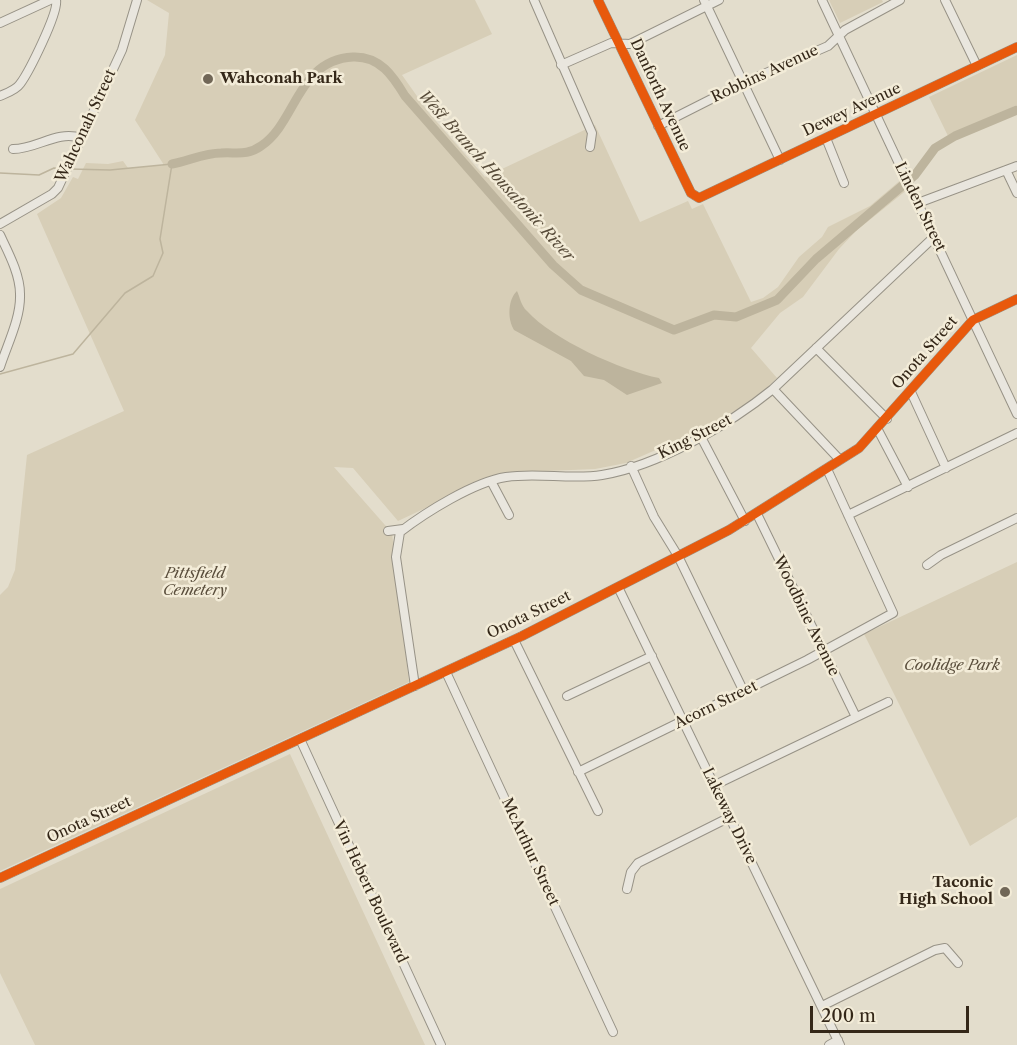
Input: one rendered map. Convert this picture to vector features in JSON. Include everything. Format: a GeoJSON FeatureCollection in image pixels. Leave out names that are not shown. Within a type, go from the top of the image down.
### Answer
{"type":"FeatureCollection","features":[{"type":"Feature","properties":{"kind":"street"},"geometry":{"type":"LineString","coordinates":[[0,23],[50,0]]}},
{"type":"Feature","properties":{"kind":"street"},"geometry":{"type":"LineString","coordinates":[[0,96],[21,83],[53,18],[57,6],[56,0]]}},
{"type":"Feature","properties":{"kind":"street","name":"Wahconah Street"},"geometry":{"type":"LineString","coordinates":[[0,224],[52,194],[64,176],[122,50],[137,0]]}},
{"type":"Feature","properties":{"kind":"street","name":"Danforth Avenue"},"geometry":{"type":"LineString","coordinates":[[598,0],[691,193],[699,198]]}},
{"type":"Feature","properties":{"kind":"street"},"geometry":{"type":"LineString","coordinates":[[561,65],[611,43],[630,44],[705,3],[719,0]]}},
{"type":"Feature","properties":{"kind":"street","name":"Linden Street"},"geometry":{"type":"LineString","coordinates":[[822,0],[1017,414]]}},
{"type":"Feature","properties":{"kind":"street","name":"Robbins Avenue"},"geometry":{"type":"LineString","coordinates":[[658,126],[743,83],[828,46],[838,35],[900,0]]}},
{"type":"Feature","properties":{"kind":"street"},"geometry":{"type":"LineString","coordinates":[[945,0],[977,66]]}},
{"type":"Feature","properties":{"kind":"street"},"geometry":{"type":"LineString","coordinates":[[537,1],[561,65],[591,134],[590,147]]}},
{"type":"Feature","properties":{"kind":"street"},"geometry":{"type":"LineString","coordinates":[[705,3],[780,160]]}},
{"type":"Feature","properties":{"kind":"street","name":"Dewey Avenue"},"geometry":{"type":"LineString","coordinates":[[699,198],[1017,48]]}},
{"type":"Feature","properties":{"kind":"street"},"geometry":{"type":"LineString","coordinates":[[13,149],[24,149],[70,134],[81,138]]}},
{"type":"Feature","properties":{"kind":"street"},"geometry":{"type":"LineString","coordinates":[[826,138],[844,183]]}},
{"type":"Feature","properties":{"kind":"street"},"geometry":{"type":"LineString","coordinates":[[918,203],[1017,166]]}},
{"type":"Feature","properties":{"kind":"street"},"geometry":{"type":"LineString","coordinates":[[1006,170],[1017,193]]}},
{"type":"Feature","properties":{"kind":"street"},"geometry":{"type":"LineString","coordinates":[[0,235],[13,266],[20,294],[17,313],[0,367]]}},
{"type":"Feature","properties":{"kind":"street","name":"King Street"},"geometry":{"type":"LineString","coordinates":[[404,529],[444,504],[491,481],[507,477],[603,475],[701,437],[751,407],[773,389],[934,237]]}},
{"type":"Feature","properties":{"kind":"street","name":"Onota Street"},"geometry":{"type":"LineString","coordinates":[[0,878],[446,672],[618,587],[758,514],[860,448],[973,320],[1017,299]]}},
{"type":"Feature","properties":{"kind":"street"},"geometry":{"type":"LineString","coordinates":[[816,348],[887,419]]}},
{"type":"Feature","properties":{"kind":"street"},"geometry":{"type":"LineString","coordinates":[[773,389],[840,460]]}},
{"type":"Feature","properties":{"kind":"street"},"geometry":{"type":"LineString","coordinates":[[911,392],[946,468]]}},
{"type":"Feature","properties":{"kind":"street"},"geometry":{"type":"LineString","coordinates":[[878,430],[908,487]]}},
{"type":"Feature","properties":{"kind":"street"},"geometry":{"type":"LineString","coordinates":[[827,469],[848,515],[1017,434]]}},
{"type":"Feature","properties":{"kind":"street"},"geometry":{"type":"LineString","coordinates":[[701,437],[745,521]]}},
{"type":"Feature","properties":{"kind":"street"},"geometry":{"type":"LineString","coordinates":[[631,466],[654,517],[678,556],[743,690]]}},
{"type":"Feature","properties":{"kind":"street"},"geometry":{"type":"LineString","coordinates":[[491,481],[509,515]]}},
{"type":"Feature","properties":{"kind":"street","name":"Woodbine Avenue"},"geometry":{"type":"LineString","coordinates":[[758,514],[856,717]]}},
{"type":"Feature","properties":{"kind":"street","name":"Acorn Street"},"geometry":{"type":"LineString","coordinates":[[578,772],[824,652],[893,613],[848,515]]}},
{"type":"Feature","properties":{"kind":"street"},"geometry":{"type":"LineString","coordinates":[[927,565],[941,555],[1017,518]]}},
{"type":"Feature","properties":{"kind":"street"},"geometry":{"type":"LineString","coordinates":[[388,531],[404,529]]}},
{"type":"Feature","properties":{"kind":"street"},"geometry":{"type":"LineString","coordinates":[[404,529],[398,539],[396,557],[414,686]]}},
{"type":"Feature","properties":{"kind":"street","name":"Lakeway Drive"},"geometry":{"type":"LineString","coordinates":[[618,587],[839,1042]]}},
{"type":"Feature","properties":{"kind":"street"},"geometry":{"type":"LineString","coordinates":[[514,639],[598,811]]}},
{"type":"Feature","properties":{"kind":"street"},"geometry":{"type":"LineString","coordinates":[[567,696],[652,656]]}},
{"type":"Feature","properties":{"kind":"street","name":"McArthur Street"},"geometry":{"type":"LineString","coordinates":[[446,672],[613,1032]]}},
{"type":"Feature","properties":{"kind":"street"},"geometry":{"type":"LineString","coordinates":[[715,786],[888,702]]}},
{"type":"Feature","properties":{"kind":"street","name":"Vin Hebert Boulevard"},"geometry":{"type":"LineString","coordinates":[[300,739],[441,1045]]}},
{"type":"Feature","properties":{"kind":"street"},"geometry":{"type":"LineString","coordinates":[[627,889],[631,872],[638,863],[730,817]]}},
{"type":"Feature","properties":{"kind":"street"},"geometry":{"type":"LineString","coordinates":[[822,1006],[935,950],[945,948],[958,963]]}},
{"type":"Feature","properties":{"kind":"street"},"geometry":{"type":"LineString","coordinates":[[829,1045],[839,1042]]}},
{"type":"Feature","properties":{"kind":"green space","name":"Pittsfield Cemetery"},"geometry":{"type":"Polygon","coordinates":[[[147,0],[475,0],[492,34],[402,75],[429,113],[485,177],[595,125],[640,222],[688,201],[692,209],[703,204],[751,302],[763,298],[778,287],[799,257],[822,237],[828,227],[870,206],[903,178],[908,189],[856,231],[839,249],[803,297],[780,313],[751,348],[777,378],[754,400],[699,431],[626,463],[595,469],[500,473],[398,521],[353,468],[334,467],[392,533],[409,682],[0,871],[0,595],[8,587],[15,570],[27,455],[124,411],[37,214],[61,198],[73,177],[78,179],[86,163],[108,164],[123,161],[128,168],[164,165],[135,120],[165,55],[169,13],[147,0]]]}},
{"type":"Feature","properties":{"kind":"green space"},"geometry":{"type":"Polygon","coordinates":[[[829,0],[882,0],[883,2],[840,23],[829,0]]]}},
{"type":"Feature","properties":{"kind":"green space"},"geometry":{"type":"Polygon","coordinates":[[[1017,55],[1017,105],[949,138],[929,97],[1017,55]]]}},
{"type":"Feature","properties":{"kind":"green space","name":"Coolidge Park"},"geometry":{"type":"Polygon","coordinates":[[[1017,562],[1017,817],[970,846],[864,634],[1017,562]]]}},
{"type":"Feature","properties":{"kind":"green space"},"geometry":{"type":"Polygon","coordinates":[[[290,754],[425,1045],[35,1045],[0,973],[0,889],[290,754]]]}},
{"type":"Feature","properties":{"kind":"shaded area"},"geometry":{"type":"Polygon","coordinates":[[[517,291],[525,309],[538,322],[570,343],[626,369],[659,378],[662,383],[627,395],[604,380],[584,376],[571,361],[514,330],[510,320],[510,309],[517,291]]]}},
{"type":"Feature","properties":{"kind":"waterway","name":"West Branch Housatonic River"},"geometry":{"type":"LineString","coordinates":[[172,164],[209,154],[242,153],[256,149],[273,135],[309,80],[320,69],[334,61],[353,57],[371,60],[385,69],[396,81],[405,96],[553,265],[581,290],[674,330],[714,315],[736,317],[777,300],[816,259],[915,175],[935,148],[955,136],[1017,110]]}},
{"type":"Feature","properties":{"kind":"waterway"},"geometry":{"type":"LineString","coordinates":[[0,374],[73,354],[125,293],[153,276],[163,253],[160,239],[172,164],[110,170],[70,169]]}},
{"type":"Feature","properties":{"kind":"waterway","name":"West Branch Housatonic River"},"geometry":{"type":"LineString","coordinates":[[0,173],[39,175],[54,168],[62,169]]}},
{"type":"Feature","properties":{"kind":"cycle path"},"geometry":{"type":"LineString","coordinates":[[598,0],[691,193],[699,198],[1017,47]]}},
{"type":"Feature","properties":{"kind":"cycle path"},"geometry":{"type":"LineString","coordinates":[[0,878],[522,636],[729,530],[859,448],[973,320],[1017,299]]}},
{"type":"Feature","properties":{"kind":"place","name":"Wahconah Park"},"geometry":{"type":"Point","coordinates":[208,79]}},
{"type":"Feature","properties":{"kind":"place","name":"Taconic High School"},"geometry":{"type":"Point","coordinates":[1005,892]}}]}
